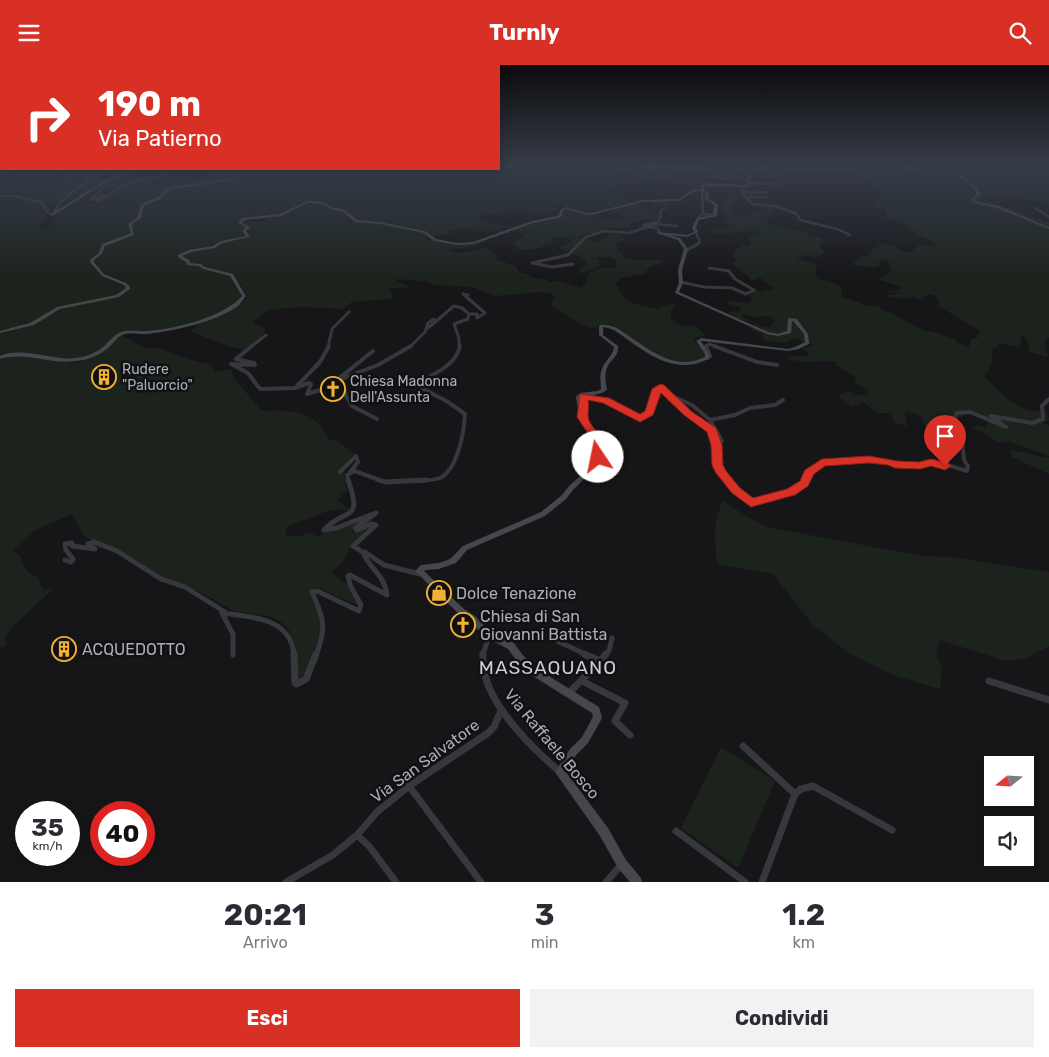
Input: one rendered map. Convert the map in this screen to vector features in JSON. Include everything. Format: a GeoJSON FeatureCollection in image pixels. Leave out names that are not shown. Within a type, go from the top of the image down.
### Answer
{"type":"FeatureCollection","features":[{"type":"Feature","properties":{"kind":"street"},"geometry":{"type":"LineString","coordinates":[[43,203],[51,216]]}},
{"type":"Feature","properties":{"kind":"street"},"geometry":{"type":"LineString","coordinates":[[51,216],[61,203]]}},
{"type":"Feature","properties":{"kind":"street"},"geometry":{"type":"LineString","coordinates":[[51,216],[71,203]]}},
{"type":"Feature","properties":{"kind":"street"},"geometry":{"type":"LineString","coordinates":[[0,332],[32,325],[59,308],[110,298],[125,292],[128,288],[125,284],[103,275],[92,260],[101,253],[103,245],[134,234],[130,224],[139,218],[142,205],[147,203]]}},
{"type":"Feature","properties":{"kind":"street"},"geometry":{"type":"LineString","coordinates":[[0,358],[10,354],[70,361],[82,359],[100,351],[122,333],[146,333],[178,328],[226,310],[244,296],[232,275],[204,268],[200,265],[188,264],[188,261],[179,256],[190,251],[214,247],[226,241],[248,236],[244,230],[248,227],[240,223],[243,219],[280,215],[308,203]]}},
{"type":"Feature","properties":{"kind":"street"},"geometry":{"type":"LineString","coordinates":[[310,203],[327,204],[331,208],[344,211],[356,221],[380,223],[426,233],[435,241],[468,244],[533,222],[560,216],[564,208],[587,214],[635,203]]}},
{"type":"Feature","properties":{"kind":"street"},"geometry":{"type":"LineString","coordinates":[[703,203],[703,214]]}},
{"type":"Feature","properties":{"kind":"street"},"geometry":{"type":"LineString","coordinates":[[714,203],[716,205],[716,215]]}},
{"type":"Feature","properties":{"kind":"street"},"geometry":{"type":"LineString","coordinates":[[751,203],[776,206],[797,214],[800,220],[838,229],[850,235]]}},
{"type":"Feature","properties":{"kind":"street"},"geometry":{"type":"LineString","coordinates":[[979,203],[998,207],[1049,227]]}},
{"type":"Feature","properties":{"kind":"street"},"geometry":{"type":"LineString","coordinates":[[1035,208],[1049,217]]}},
{"type":"Feature","properties":{"kind":"street"},"geometry":{"type":"LineString","coordinates":[[664,209],[660,212],[661,215],[658,222],[643,225],[657,229],[660,232],[658,233],[679,239],[684,243],[686,251],[680,270],[678,294],[742,324],[767,333],[778,335],[789,332],[790,320],[794,319],[808,338],[804,345],[788,350],[704,339],[698,340],[707,357]]}},
{"type":"Feature","properties":{"kind":"street"},"geometry":{"type":"LineString","coordinates":[[698,218],[703,214],[716,215]]}},
{"type":"Feature","properties":{"kind":"street"},"geometry":{"type":"LineString","coordinates":[[660,232],[690,235],[696,232],[694,227],[698,219],[714,217],[716,215]]}},
{"type":"Feature","properties":{"kind":"street"},"geometry":{"type":"LineString","coordinates":[[573,263],[569,266],[551,266],[532,263],[568,255],[586,237],[596,233],[605,231],[632,233],[656,224],[677,226]]}},
{"type":"Feature","properties":{"kind":"street"},"geometry":{"type":"LineString","coordinates":[[686,251],[694,248],[700,242],[696,233]]}},
{"type":"Feature","properties":{"kind":"street"},"geometry":{"type":"LineString","coordinates":[[680,282],[704,287],[732,288],[746,294],[754,290],[753,287],[735,279],[729,271],[708,268]]}},
{"type":"Feature","properties":{"kind":"street"},"geometry":{"type":"LineString","coordinates":[[341,379],[367,370],[403,352],[418,342],[428,328],[450,312],[453,307],[462,307],[469,314],[477,314],[477,318],[485,313],[463,294],[468,295]]}},
{"type":"Feature","properties":{"kind":"street"},"geometry":{"type":"LineString","coordinates":[[295,388],[325,355],[331,342],[332,330],[338,321],[349,312]]}},
{"type":"Feature","properties":{"kind":"street"},"geometry":{"type":"LineString","coordinates":[[349,473],[358,472],[385,482],[428,481],[441,478],[453,465],[463,433],[465,413],[416,385],[436,374],[455,357],[460,342],[454,324],[468,319],[469,314]]}},
{"type":"Feature","properties":{"kind":"street"},"geometry":{"type":"LineString","coordinates":[[428,328],[428,323],[434,319]]}},
{"type":"Feature","properties":{"kind":"street"},"geometry":{"type":"LineString","coordinates":[[420,573],[421,568],[447,564],[459,556],[465,548],[543,515],[564,497],[595,463],[600,450],[598,441],[582,417],[580,395],[598,393],[604,390],[602,374],[617,350],[612,342],[601,335],[600,327],[610,327],[657,356],[678,364],[691,365],[710,356],[706,346],[709,344],[758,362],[777,365]]}},
{"type":"Feature","properties":{"kind":"street"},"geometry":{"type":"LineString","coordinates":[[266,335],[253,344],[243,356],[236,359],[255,365],[231,364],[241,367],[255,379],[261,389],[295,388],[309,383],[311,384],[307,393],[310,394],[328,388],[373,351]]}},
{"type":"Feature","properties":{"kind":"street"},"geometry":{"type":"LineString","coordinates":[[341,379],[344,381],[344,396],[361,412],[376,419]]}},
{"type":"Feature","properties":{"kind":"street"},"geometry":{"type":"LineString","coordinates":[[582,417],[584,415],[583,398],[586,395],[606,400],[640,419],[649,413],[658,388],[662,388],[669,395],[687,413],[712,431],[719,442],[722,441],[703,412],[685,401],[669,395]]}},
{"type":"Feature","properties":{"kind":"street"},"geometry":{"type":"LineString","coordinates":[[714,434],[717,445],[718,465],[721,473],[736,491],[751,503],[791,492],[804,483],[816,465],[833,461],[869,459],[891,462],[895,465],[920,466],[931,462],[967,471],[968,466],[964,460],[962,437],[952,422],[957,413],[970,412],[1006,427],[991,416],[1032,423],[1038,422],[1043,419],[1042,406],[1049,399]]}},
{"type":"Feature","properties":{"kind":"street"},"geometry":{"type":"LineString","coordinates":[[710,420],[735,415],[750,409],[775,405],[784,400]]}},
{"type":"Feature","properties":{"kind":"street"},"geometry":{"type":"LineString","coordinates":[[340,472],[352,458],[358,457],[355,467],[349,473],[347,479],[354,497],[354,509],[324,530],[331,530],[354,519],[376,513],[355,528],[357,530],[371,524],[376,525],[353,546],[355,549],[375,556],[381,563],[388,566],[420,573],[461,611],[472,618],[487,639],[507,643],[531,670],[596,710],[598,717],[585,739],[573,752],[560,772]]}},
{"type":"Feature","properties":{"kind":"street"},"geometry":{"type":"LineString","coordinates":[[66,560],[71,562],[73,559],[65,544],[72,543],[72,546],[95,549],[88,544],[94,543],[117,551],[161,579],[185,587],[225,611],[242,617],[267,619],[281,628],[289,640],[294,652],[295,683],[306,679],[323,637],[322,615],[312,593],[317,591],[359,611],[361,603],[348,583],[348,576],[350,575],[387,595],[382,579],[368,565],[364,553]]}},
{"type":"Feature","properties":{"kind":"street"},"geometry":{"type":"LineString","coordinates":[[225,611],[222,613],[222,616],[230,624],[233,631],[233,655]]}},
{"type":"Feature","properties":{"kind":"street"},"geometry":{"type":"LineString","coordinates":[[552,638],[564,643],[565,646],[600,661]]}},
{"type":"Feature","properties":{"kind":"street"},"geometry":{"type":"LineString","coordinates":[[569,693],[609,651],[612,638]]}},
{"type":"Feature","properties":{"kind":"street","name":"Via Raffaele Bosco"},"geometry":{"type":"LineString","coordinates":[[487,639],[483,659],[492,695],[501,710],[537,753],[560,772],[604,832],[622,864],[637,882]]}},
{"type":"Feature","properties":{"kind":"street"},"geometry":{"type":"LineString","coordinates":[[582,681],[625,703],[615,721],[630,735]]}},
{"type":"Feature","properties":{"kind":"street"},"geometry":{"type":"LineString","coordinates":[[989,681],[1049,700]]}},
{"type":"Feature","properties":{"kind":"street","name":"Via San Salvatore"},"geometry":{"type":"LineString","coordinates":[[286,882],[334,855],[357,835],[377,812],[409,786],[488,733],[494,727],[501,710]]}},
{"type":"Feature","properties":{"kind":"street"},"geometry":{"type":"LineString","coordinates":[[743,746],[795,793]]}},
{"type":"Feature","properties":{"kind":"street"},"geometry":{"type":"LineString","coordinates":[[409,786],[481,882]]}},
{"type":"Feature","properties":{"kind":"street"},"geometry":{"type":"LineString","coordinates":[[762,882],[795,793],[801,789],[813,786],[892,830]]}},
{"type":"Feature","properties":{"kind":"street"},"geometry":{"type":"LineString","coordinates":[[676,831],[745,882]]}},
{"type":"Feature","properties":{"kind":"street"},"geometry":{"type":"LineString","coordinates":[[357,835],[369,846],[396,882]]}},
{"type":"Feature","properties":{"kind":"street"},"geometry":{"type":"LineString","coordinates":[[606,882],[622,864]]}},
{"type":"Feature","properties":{"kind":"shaded area"},"geometry":{"type":"Polygon","coordinates":[[[0,203],[58,203],[52,204],[51,211],[39,227],[43,230],[56,221],[54,218],[60,211],[73,203],[144,203],[142,204],[137,218],[129,224],[132,234],[104,244],[100,254],[91,260],[101,276],[127,288],[117,295],[59,308],[31,324],[0,331],[0,203]]]}},
{"type":"Feature","properties":{"kind":"shaded area"},"geometry":{"type":"Polygon","coordinates":[[[148,203],[305,203],[279,214],[242,219],[238,223],[246,227],[242,231],[247,236],[189,251],[177,256],[186,261],[187,265],[199,265],[202,269],[229,274],[242,296],[225,310],[199,321],[170,328],[147,332],[121,332],[92,354],[80,358],[57,359],[16,353],[0,356],[0,333],[33,325],[60,309],[118,296],[127,292],[130,288],[126,284],[103,272],[94,260],[103,253],[106,244],[135,234],[132,224],[140,218],[143,205],[148,203]]]}},
{"type":"Feature","properties":{"kind":"shaded area"},"geometry":{"type":"Polygon","coordinates":[[[328,203],[626,203],[588,212],[580,212],[561,205],[559,209],[531,216],[537,212],[515,210],[481,216],[479,219],[491,224],[518,227],[492,232],[488,230],[479,232],[465,228],[449,231],[450,234],[433,237],[426,231],[381,222],[357,221],[343,210],[328,203]]]}},
{"type":"Feature","properties":{"kind":"shaded area"},"geometry":{"type":"Polygon","coordinates":[[[638,203],[652,206],[652,203],[672,203],[669,204],[668,208],[664,206],[649,209],[651,212],[661,213],[659,220],[642,220],[629,224],[634,227],[608,228],[577,237],[597,242],[609,236],[607,233],[619,234],[626,239],[616,243],[618,251],[624,255],[622,257],[633,260],[669,261],[651,266],[644,274],[621,278],[615,284],[626,300],[639,305],[658,309],[660,306],[678,303],[670,315],[673,321],[687,327],[690,325],[698,328],[706,336],[695,337],[694,341],[706,355],[698,362],[687,364],[660,355],[614,326],[604,325],[591,328],[585,326],[550,304],[555,297],[550,293],[539,292],[495,296],[472,287],[436,285],[424,281],[394,279],[409,287],[388,289],[393,294],[392,299],[352,302],[342,309],[301,307],[268,310],[253,322],[265,329],[263,339],[253,344],[244,355],[242,355],[246,350],[190,332],[201,322],[232,308],[247,298],[247,295],[233,274],[206,268],[202,264],[190,263],[180,256],[192,251],[218,247],[225,242],[247,238],[250,235],[247,230],[248,226],[243,223],[243,220],[265,222],[269,217],[303,206],[326,204],[330,208],[344,212],[350,219],[356,222],[379,223],[425,233],[428,237],[425,239],[427,240],[470,244],[488,239],[476,246],[446,250],[458,253],[488,248],[496,255],[497,260],[516,266],[519,272],[549,282],[559,281],[580,288],[586,284],[587,275],[600,269],[615,268],[616,261],[610,257],[598,257],[596,259],[599,261],[599,266],[585,273],[580,271],[580,268],[587,265],[583,258],[559,248],[573,241],[572,239],[554,237],[552,238],[553,243],[535,249],[519,250],[512,243],[523,235],[512,230],[560,216],[566,209],[584,214],[605,212],[595,218],[614,220],[622,218],[623,215],[616,213],[610,216],[608,213],[626,205],[638,203]]]}},
{"type":"Feature","properties":{"kind":"shaded area"},"geometry":{"type":"Polygon","coordinates":[[[724,203],[733,203],[731,208],[742,215],[752,214],[763,206],[776,206],[783,209],[771,210],[773,216],[767,217],[767,223],[777,227],[807,232],[805,234],[821,238],[824,241],[819,246],[825,252],[818,257],[807,255],[796,258],[817,265],[815,274],[822,281],[827,280],[841,286],[842,297],[868,306],[877,305],[883,311],[894,313],[925,331],[931,331],[957,340],[957,343],[969,347],[971,339],[977,338],[980,331],[937,305],[940,304],[936,296],[928,294],[920,300],[914,297],[904,299],[882,295],[901,294],[887,291],[896,291],[902,287],[879,280],[891,271],[888,260],[883,260],[879,263],[880,266],[874,268],[851,264],[859,260],[860,256],[865,257],[873,252],[871,250],[874,249],[873,247],[880,246],[877,243],[893,245],[901,251],[912,252],[917,245],[935,247],[936,243],[917,235],[906,225],[886,217],[886,209],[867,205],[867,203],[993,203],[1049,222],[1049,337],[1044,342],[1048,357],[1030,352],[1027,339],[1022,335],[1019,347],[998,343],[999,347],[991,350],[992,364],[984,376],[996,389],[1021,407],[1038,411],[1046,409],[1049,420],[1043,422],[1049,426],[1049,456],[1008,441],[1000,443],[972,427],[978,425],[985,427],[988,422],[973,414],[963,413],[964,417],[949,419],[959,437],[958,448],[929,440],[922,418],[916,414],[906,412],[907,426],[894,423],[891,413],[878,413],[863,402],[852,407],[838,395],[851,391],[858,396],[869,392],[854,381],[857,378],[836,365],[835,361],[803,362],[787,359],[794,356],[809,356],[808,352],[802,349],[814,345],[794,338],[785,343],[764,340],[761,333],[750,329],[755,323],[762,327],[772,327],[771,324],[775,321],[770,316],[755,317],[743,314],[741,316],[754,323],[735,318],[728,312],[739,311],[741,307],[728,305],[728,301],[749,303],[752,299],[749,295],[756,290],[760,292],[774,288],[760,278],[752,281],[732,263],[737,261],[732,252],[738,251],[736,249],[743,245],[749,246],[753,243],[749,241],[750,237],[760,232],[747,231],[718,234],[707,230],[717,228],[731,229],[723,221],[726,217],[724,203]]]}},
{"type":"Feature","properties":{"kind":"shaded area"},"geometry":{"type":"Polygon","coordinates":[[[120,335],[145,348],[158,348],[191,360],[210,364],[216,372],[231,369],[234,378],[261,410],[293,412],[306,415],[322,427],[329,440],[339,441],[354,455],[347,462],[344,471],[347,490],[337,500],[349,511],[338,509],[325,512],[286,527],[286,535],[297,537],[310,532],[319,536],[358,519],[362,519],[351,529],[352,533],[371,525],[352,545],[341,564],[331,572],[346,584],[359,606],[317,587],[309,592],[319,614],[321,631],[315,655],[302,677],[298,679],[295,645],[288,628],[278,620],[266,615],[234,611],[183,584],[166,580],[121,550],[94,542],[83,535],[72,514],[36,530],[14,549],[13,552],[20,555],[26,569],[38,578],[43,589],[52,590],[11,628],[4,640],[8,644],[0,648],[0,359],[9,355],[77,363],[89,358],[120,335]]]}},
{"type":"Feature","properties":{"kind":"shaded area"},"geometry":{"type":"Polygon","coordinates":[[[1011,450],[1049,458],[1049,474],[1012,457],[1011,450]]]}},
{"type":"Feature","properties":{"kind":"shaded area"},"geometry":{"type":"Polygon","coordinates":[[[723,501],[767,527],[922,556],[951,557],[1049,572],[1049,646],[1024,659],[1005,661],[940,640],[936,654],[942,668],[940,689],[893,675],[849,653],[812,624],[773,574],[717,564],[716,524],[723,501]]]}},
{"type":"Feature","properties":{"kind":"shaded area"},"geometry":{"type":"Polygon","coordinates":[[[721,747],[775,781],[738,868],[681,828],[721,747]]]}},
{"type":"Feature","properties":{"kind":"place","name":"Rudere \"Paluorcio\""},"geometry":{"type":"Point","coordinates":[104,377]}},
{"type":"Feature","properties":{"kind":"place","name":"Chiesa Madonna Dell'Assunta"},"geometry":{"type":"Point","coordinates":[333,389]}},
{"type":"Feature","properties":{"kind":"place","name":"Dolce Tenazione"},"geometry":{"type":"Point","coordinates":[439,593]}},
{"type":"Feature","properties":{"kind":"place","name":"Chiesa di San Giovanni Battista"},"geometry":{"type":"Point","coordinates":[463,625]}},
{"type":"Feature","properties":{"kind":"place","name":"ACQUEDOTTO"},"geometry":{"type":"Point","coordinates":[64,649]}},
{"type":"Feature","properties":{"kind":"district","name":"MASSAQUANO"},"geometry":{"type":"Point","coordinates":[548,667]}},
{"type":"Feature","properties":{"kind":"route"},"geometry":{"type":"LineString","coordinates":[[598,457],[600,445],[582,417],[584,416],[583,396],[606,400],[640,419],[646,417],[649,413],[657,389],[660,387],[676,404],[712,431],[717,445],[718,465],[721,473],[736,491],[751,503],[791,492],[804,483],[816,465],[822,463],[869,459],[891,462],[895,465],[920,466],[931,462],[945,466]]}}]}
